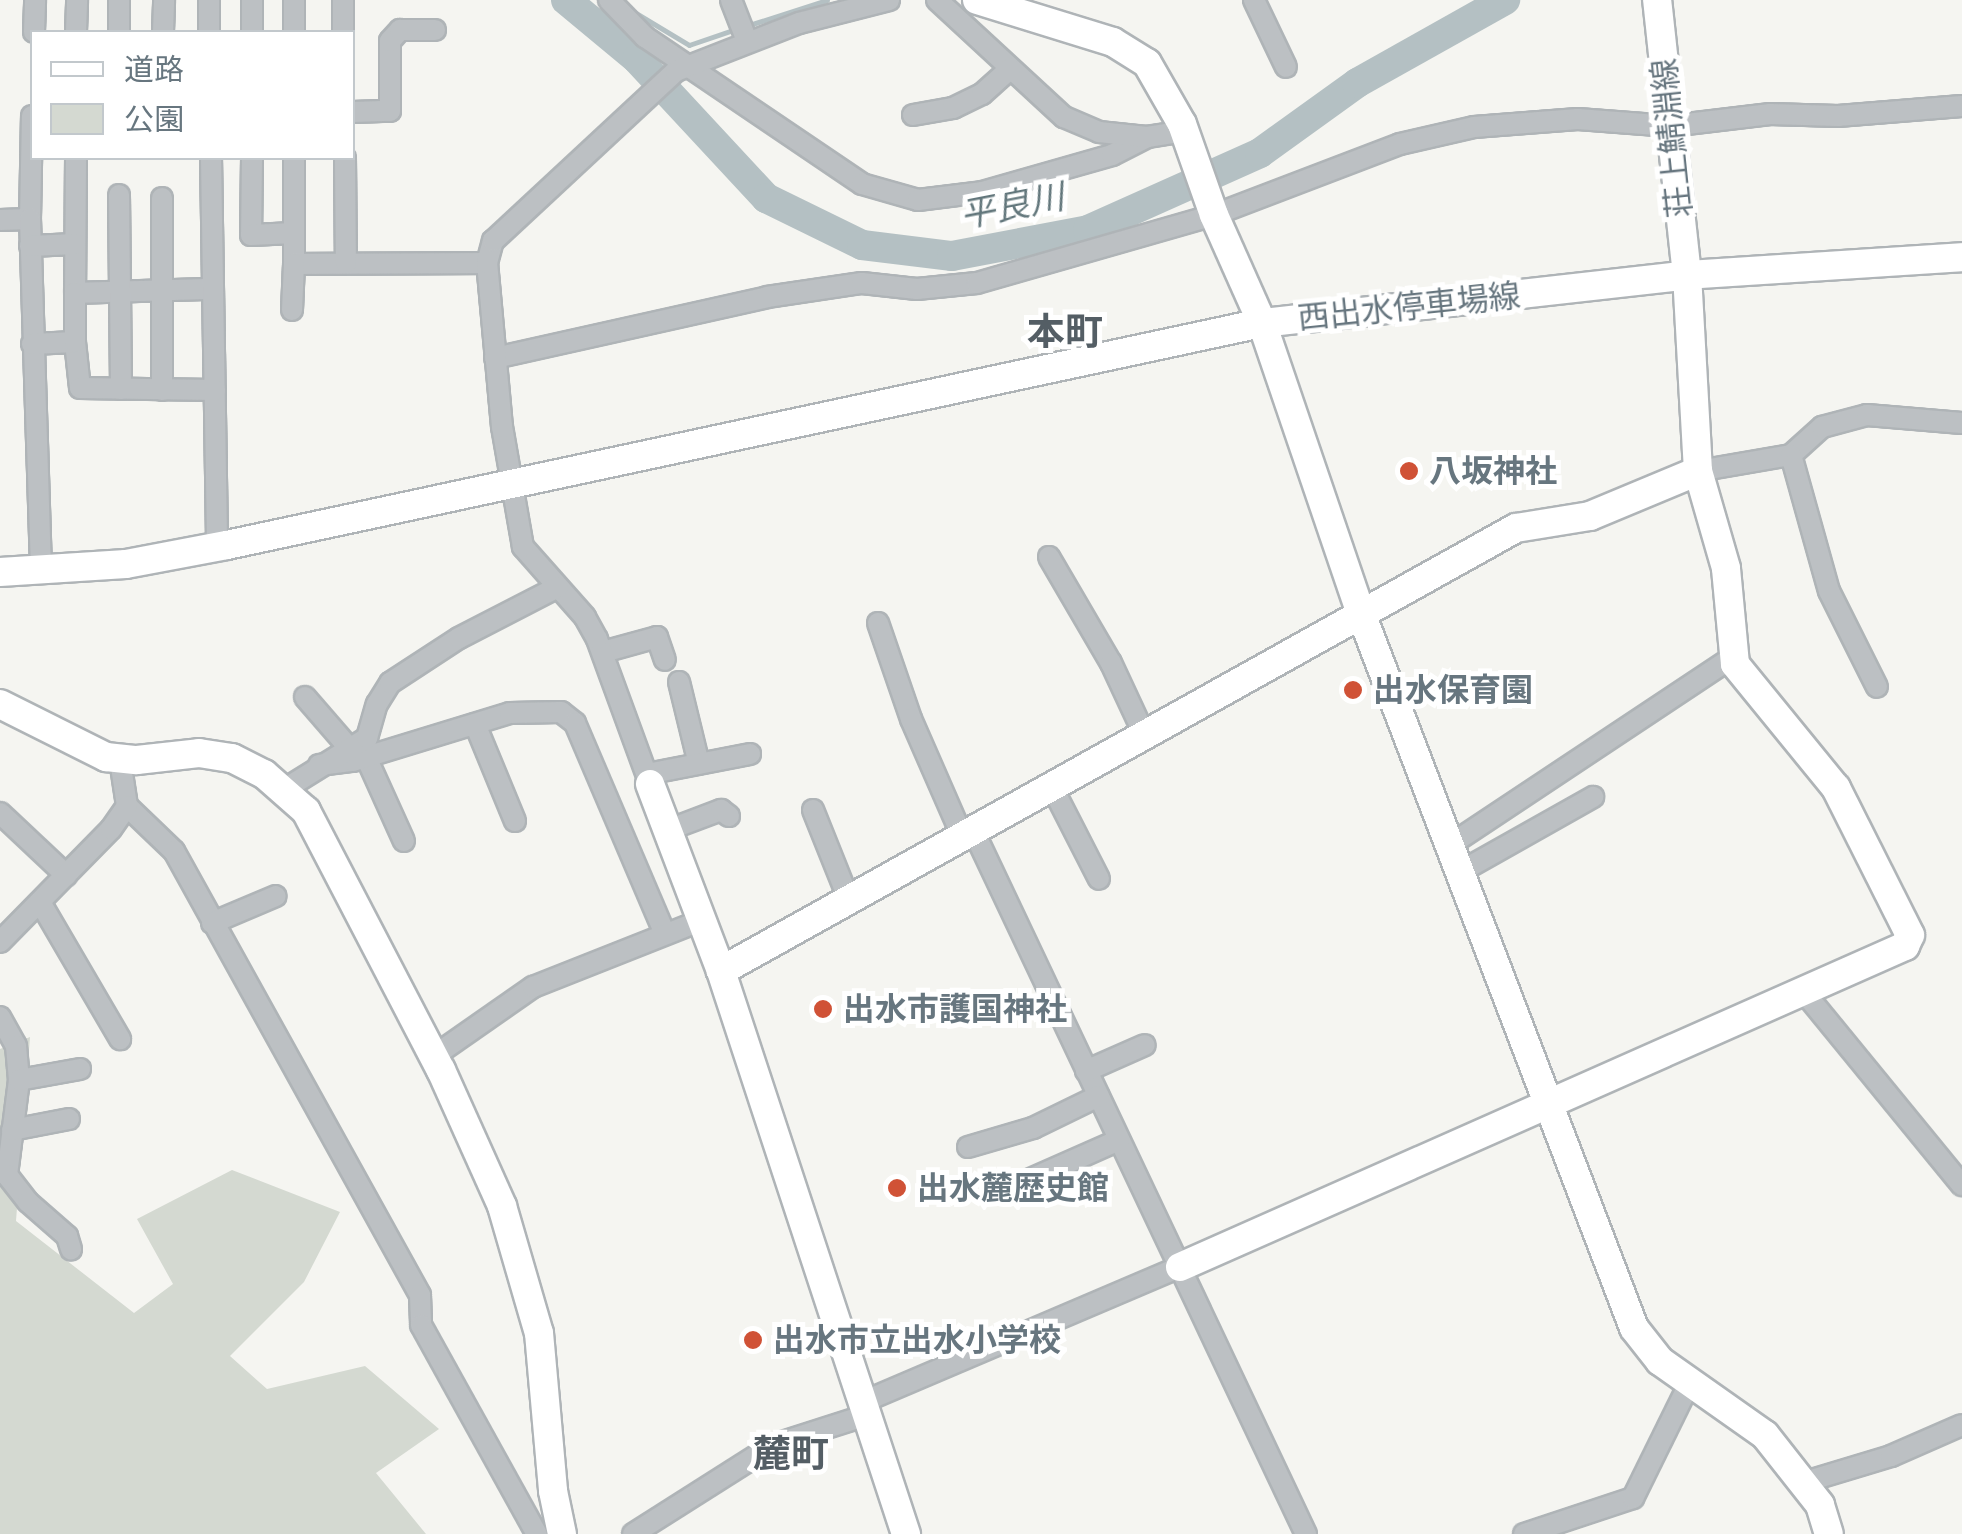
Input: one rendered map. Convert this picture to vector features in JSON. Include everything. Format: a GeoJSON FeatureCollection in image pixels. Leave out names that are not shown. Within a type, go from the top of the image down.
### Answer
{"type":"FeatureCollection","features":[{"type":"Feature","properties":{"kind":"street"},"geometry":{"type":"LineString","coordinates":[[34,30],[35,0]]}},
{"type":"Feature","properties":{"kind":"street"},"geometry":{"type":"LineString","coordinates":[[76,30],[77,0]]}},
{"type":"Feature","properties":{"kind":"street"},"geometry":{"type":"LineString","coordinates":[[119,0],[119,30]]}},
{"type":"Feature","properties":{"kind":"street"},"geometry":{"type":"LineString","coordinates":[[163,30],[164,0]]}},
{"type":"Feature","properties":{"kind":"street"},"geometry":{"type":"LineString","coordinates":[[209,0],[210,30]]}},
{"type":"Feature","properties":{"kind":"street"},"geometry":{"type":"LineString","coordinates":[[252,0],[252,30]]}},
{"type":"Feature","properties":{"kind":"street"},"geometry":{"type":"LineString","coordinates":[[294,0],[294,30]]}},
{"type":"Feature","properties":{"kind":"street"},"geometry":{"type":"LineString","coordinates":[[343,0],[344,30]]}},
{"type":"Feature","properties":{"kind":"street"},"geometry":{"type":"LineString","coordinates":[[609,0],[645,37],[683,67],[862,184],[918,200],[982,192],[1112,155],[1147,137]]}},
{"type":"Feature","properties":{"kind":"street"},"geometry":{"type":"LineString","coordinates":[[889,0],[746,39],[683,67],[493,241],[487,263],[510,484],[523,546],[585,618],[602,652],[721,972],[906,1534]]}},
{"type":"Feature","properties":{"kind":"street"},"geometry":{"type":"LineString","coordinates":[[938,0],[1064,117],[1098,132],[1147,137],[1184,131]]}},
{"type":"Feature","properties":{"kind":"street","name":"西出水停車場線"},"geometry":{"type":"LineString","coordinates":[[976,0],[1095,36],[1147,64],[1168,94],[1214,215],[1262,323],[1687,275],[1962,257]]}},
{"type":"Feature","properties":{"kind":"street"},"geometry":{"type":"LineString","coordinates":[[1254,0],[1286,67]]}},
{"type":"Feature","properties":{"kind":"street","name":"荘上鯖淵線"},"geometry":{"type":"LineString","coordinates":[[1656,0],[1687,275],[1698,470],[1726,568],[1734,656]]}},
{"type":"Feature","properties":{"kind":"street"},"geometry":{"type":"LineString","coordinates":[[734,8],[746,39]]}},
{"type":"Feature","properties":{"kind":"street"},"geometry":{"type":"LineString","coordinates":[[355,112],[390,112],[390,41],[400,30],[435,30]]}},
{"type":"Feature","properties":{"kind":"street"},"geometry":{"type":"LineString","coordinates":[[913,116],[953,108],[982,94],[1010,70]]}},
{"type":"Feature","properties":{"kind":"street"},"geometry":{"type":"LineString","coordinates":[[496,358],[767,297],[862,283],[917,289],[977,282],[1214,215],[1353,160],[1474,127],[1578,119],[1670,126],[1770,114],[1838,116],[1962,106]]}},
{"type":"Feature","properties":{"kind":"street"},"geometry":{"type":"LineString","coordinates":[[32,160],[32,344],[41,572]]}},
{"type":"Feature","properties":{"kind":"street"},"geometry":{"type":"LineString","coordinates":[[76,160],[75,342],[80,388],[215,390]]}},
{"type":"Feature","properties":{"kind":"street"},"geometry":{"type":"LineString","coordinates":[[212,160],[217,547]]}},
{"type":"Feature","properties":{"kind":"street"},"geometry":{"type":"LineString","coordinates":[[252,160],[251,235],[294,233]]}},
{"type":"Feature","properties":{"kind":"street"},"geometry":{"type":"LineString","coordinates":[[292,310],[294,160]]}},
{"type":"Feature","properties":{"kind":"street"},"geometry":{"type":"LineString","coordinates":[[345,160],[346,264]]}},
{"type":"Feature","properties":{"kind":"street"},"geometry":{"type":"LineString","coordinates":[[120,196],[121,389]]}},
{"type":"Feature","properties":{"kind":"street"},"geometry":{"type":"LineString","coordinates":[[162,198],[162,390]]}},
{"type":"Feature","properties":{"kind":"street"},"geometry":{"type":"LineString","coordinates":[[0,220],[30,219]]}},
{"type":"Feature","properties":{"kind":"street"},"geometry":{"type":"LineString","coordinates":[[30,246],[75,244]]}},
{"type":"Feature","properties":{"kind":"street"},"geometry":{"type":"LineString","coordinates":[[294,264],[487,263]]}},
{"type":"Feature","properties":{"kind":"street"},"geometry":{"type":"LineString","coordinates":[[75,292],[213,289]]}},
{"type":"Feature","properties":{"kind":"street"},"geometry":{"type":"LineString","coordinates":[[0,572],[126,564],[217,547],[1262,323],[1362,616],[1634,1328],[1660,1361],[1765,1435],[1820,1505],[1829,1534]]}},
{"type":"Feature","properties":{"kind":"street"},"geometry":{"type":"LineString","coordinates":[[32,344],[75,342]]}},
{"type":"Feature","properties":{"kind":"street"},"geometry":{"type":"LineString","coordinates":[[721,972],[1516,528],[1590,516],[1698,470],[1791,455],[1822,427],[1867,414],[1962,423]]}},
{"type":"Feature","properties":{"kind":"street"},"geometry":{"type":"LineString","coordinates":[[1791,455],[1828,591],[1877,687]]}},
{"type":"Feature","properties":{"kind":"street"},"geometry":{"type":"LineString","coordinates":[[1049,558],[1111,663],[1144,736]]}},
{"type":"Feature","properties":{"kind":"street"},"geometry":{"type":"LineString","coordinates":[[358,753],[377,704],[390,683],[459,638],[558,587]]}},
{"type":"Feature","properties":{"kind":"street"},"geometry":{"type":"LineString","coordinates":[[878,623],[911,719],[1086,1071],[1306,1534]]}},
{"type":"Feature","properties":{"kind":"street"},"geometry":{"type":"LineString","coordinates":[[602,652],[657,637],[665,660]]}},
{"type":"Feature","properties":{"kind":"street"},"geometry":{"type":"LineString","coordinates":[[633,1534],[773,1445],[865,1409],[1549,1106],[1905,946],[1910,935],[1836,788],[1734,656],[1450,845]]}},
{"type":"Feature","properties":{"kind":"street"},"geometry":{"type":"LineString","coordinates":[[679,682],[699,764]]}},
{"type":"Feature","properties":{"kind":"street"},"geometry":{"type":"LineString","coordinates":[[306,697],[358,753],[404,841]]}},
{"type":"Feature","properties":{"kind":"street"},"geometry":{"type":"LineString","coordinates":[[0,704],[120,760],[217,753],[264,774],[306,811],[434,1056],[502,1206],[540,1333],[553,1491],[562,1534]]}},
{"type":"Feature","properties":{"kind":"street"},"geometry":{"type":"LineString","coordinates":[[285,789],[320,765],[358,753],[510,714],[561,712],[575,723],[665,934]]}},
{"type":"Feature","properties":{"kind":"street"},"geometry":{"type":"LineString","coordinates":[[475,724],[515,820]]}},
{"type":"Feature","properties":{"kind":"street"},"geometry":{"type":"LineString","coordinates":[[648,779],[750,754]]}},
{"type":"Feature","properties":{"kind":"street"},"geometry":{"type":"LineString","coordinates":[[120,760],[126,806],[174,851],[420,1295],[421,1325],[538,1534]]}},
{"type":"Feature","properties":{"kind":"street"},"geometry":{"type":"LineString","coordinates":[[1052,787],[1098,879]]}},
{"type":"Feature","properties":{"kind":"street"},"geometry":{"type":"LineString","coordinates":[[1460,872],[1593,797]]}},
{"type":"Feature","properties":{"kind":"street"},"geometry":{"type":"LineString","coordinates":[[0,942],[111,829],[126,806]]}},
{"type":"Feature","properties":{"kind":"street"},"geometry":{"type":"LineString","coordinates":[[668,830],[721,810],[729,816]]}},
{"type":"Feature","properties":{"kind":"street"},"geometry":{"type":"LineString","coordinates":[[813,810],[849,900]]}},
{"type":"Feature","properties":{"kind":"street"},"geometry":{"type":"LineString","coordinates":[[0,813],[66,875]]}},
{"type":"Feature","properties":{"kind":"street"},"geometry":{"type":"LineString","coordinates":[[212,923],[276,896]]}},
{"type":"Feature","properties":{"kind":"street"},"geometry":{"type":"LineString","coordinates":[[40,902],[120,1039]]}},
{"type":"Feature","properties":{"kind":"street"},"geometry":{"type":"LineString","coordinates":[[434,1056],[533,988],[702,920]]}},
{"type":"Feature","properties":{"kind":"street"},"geometry":{"type":"LineString","coordinates":[[1803,991],[1962,1185]]}},
{"type":"Feature","properties":{"kind":"street"},"geometry":{"type":"LineString","coordinates":[[0,1017],[16,1046],[18,1080],[7,1175],[28,1202],[67,1236],[72,1249]]}},
{"type":"Feature","properties":{"kind":"street"},"geometry":{"type":"LineString","coordinates":[[1086,1071],[1145,1046]]}},
{"type":"Feature","properties":{"kind":"street"},"geometry":{"type":"LineString","coordinates":[[18,1080],[80,1069]]}},
{"type":"Feature","properties":{"kind":"street"},"geometry":{"type":"LineString","coordinates":[[968,1147],[1034,1128],[1098,1096]]}},
{"type":"Feature","properties":{"kind":"street"},"geometry":{"type":"LineString","coordinates":[[12,1130],[69,1119]]}},
{"type":"Feature","properties":{"kind":"street"},"geometry":{"type":"LineString","coordinates":[[1032,1179],[1119,1140]]}},
{"type":"Feature","properties":{"kind":"street"},"geometry":{"type":"LineString","coordinates":[[1524,1534],[1633,1498],[1689,1384]]}},
{"type":"Feature","properties":{"kind":"street"},"geometry":{"type":"LineString","coordinates":[[1805,1482],[1890,1456],[1962,1424]]}},
{"type":"Feature","properties":{"kind":"green space"},"geometry":{"type":"Polygon","coordinates":[[[30,1037],[16,1221],[134,1313],[173,1284],[137,1219],[232,1170],[340,1212],[304,1282],[230,1356],[267,1389],[365,1366],[439,1429],[376,1473],[426,1534],[0,1534],[0,1049],[30,1037]]]}},
{"type":"Feature","properties":{"kind":"waterway","name":"平良川"},"geometry":{"type":"LineString","coordinates":[[566,0],[637,59],[766,198],[862,245],[952,256],[1088,230],[1260,153],[1357,83],[1505,0]]}},
{"type":"Feature","properties":{"kind":"waterway"},"geometry":{"type":"LineString","coordinates":[[746,26],[827,0]]}},
{"type":"Feature","properties":{"kind":"waterway"},"geometry":{"type":"LineString","coordinates":[[634,12],[689,45],[736,29]]}},
{"type":"Feature","properties":{"kind":"place","name":"八坂神社"},"geometry":{"type":"Point","coordinates":[1409,471]}},
{"type":"Feature","properties":{"kind":"place","name":"出水保育園"},"geometry":{"type":"Point","coordinates":[1353,690]}},
{"type":"Feature","properties":{"kind":"place","name":"出水市護国神社"},"geometry":{"type":"Point","coordinates":[823,1009]}},
{"type":"Feature","properties":{"kind":"place","name":"出水麓歴史館"},"geometry":{"type":"Point","coordinates":[897,1188]}},
{"type":"Feature","properties":{"kind":"place","name":"出水市立出水小学校"},"geometry":{"type":"Point","coordinates":[753,1340]}},
{"type":"Feature","properties":{"kind":"district","name":"本町"},"geometry":{"type":"Point","coordinates":[1065,332]}},
{"type":"Feature","properties":{"kind":"district","name":"麓町"},"geometry":{"type":"Point","coordinates":[791,1454]}}]}
